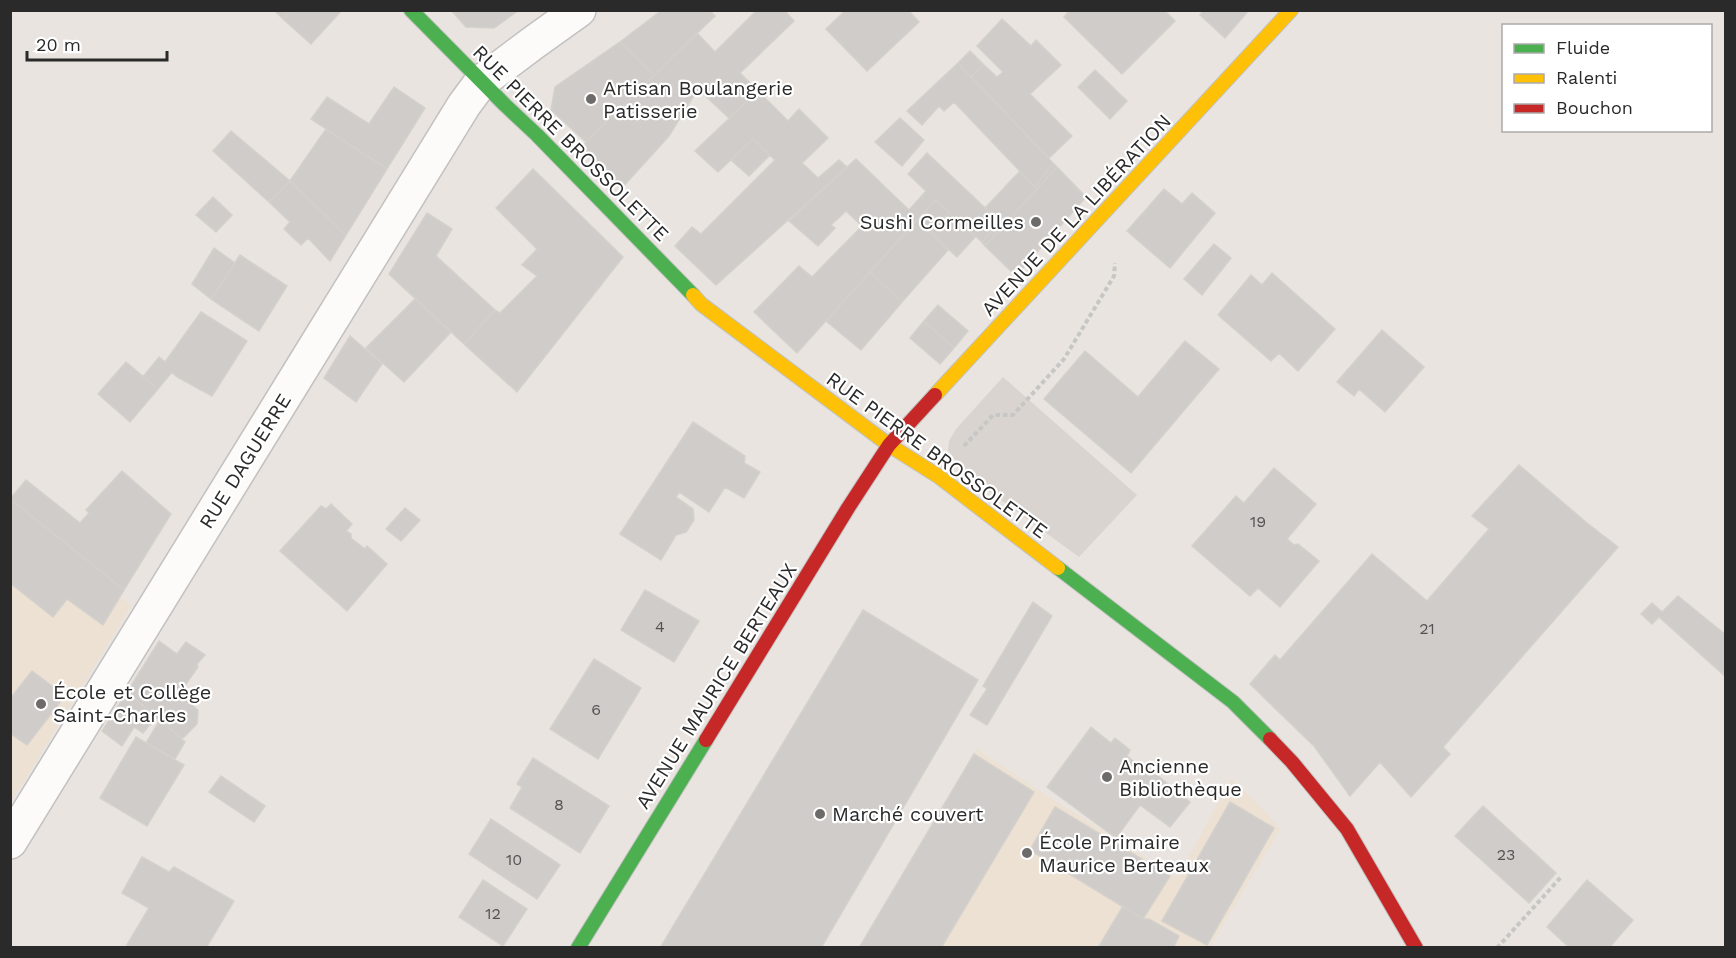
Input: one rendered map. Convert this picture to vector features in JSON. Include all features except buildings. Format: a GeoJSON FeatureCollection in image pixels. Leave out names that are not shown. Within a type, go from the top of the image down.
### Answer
{"type":"FeatureCollection","features":[{"type":"Feature","properties":{"kind":"street","name":"RUE PIERRE BROSSOLETTE"},"geometry":{"type":"LineString","coordinates":[[411,10],[481,82],[537,135],[701,304],[889,446],[938,476],[1233,702],[1292,762],[1347,829],[1416,948]]}},
{"type":"Feature","properties":{"kind":"street","name":"RUE DAGUERRE"},"geometry":{"type":"LineString","coordinates":[[10,842],[464,105],[481,82],[579,10]]}},
{"type":"Feature","properties":{"kind":"street","name":"AVENUE DE LA LIBÉRATION"},"geometry":{"type":"LineString","coordinates":[[889,446],[1291,10]]}},
{"type":"Feature","properties":{"kind":"street","name":"AVENUE MAURICE BERTEAUX"},"geometry":{"type":"LineString","coordinates":[[578,948],[848,508],[889,446]]}},
{"type":"Feature","properties":{"kind":"path"},"geometry":{"type":"LineString","coordinates":[[962,449],[993,415],[1013,414],[1064,359],[1114,276],[1115,256]]}},
{"type":"Feature","properties":{"kind":"path"},"geometry":{"type":"LineString","coordinates":[[1497,948],[1562,876]]}},
{"type":"Feature","properties":{"kind":"shaded area"},"geometry":{"type":"Polygon","coordinates":[[[1003,377],[1137,495],[1079,557],[964,473],[948,450],[949,441],[956,429],[1003,377]]]}},
{"type":"Feature","properties":{"kind":"shaded area","name":"École et Collège Saint-Charles"},"geometry":{"type":"Polygon","coordinates":[[[11,505],[131,606],[11,802],[11,505]]]}},
{"type":"Feature","properties":{"kind":"shaded area","name":"École Primaire Maurice Berteaux"},"geometry":{"type":"Polygon","coordinates":[[[976,749],[1177,878],[1231,779],[1280,829],[1210,947],[859,948],[976,749]]]}},
{"type":"Feature","properties":{"kind":"traffic: fast"},"geometry":{"type":"LineString","coordinates":[[411,10],[693,295]]}},
{"type":"Feature","properties":{"kind":"traffic: fast"},"geometry":{"type":"LineString","coordinates":[[1058,568],[1233,702],[1270,739]]}},
{"type":"Feature","properties":{"kind":"traffic: fast"},"geometry":{"type":"LineString","coordinates":[[578,948],[706,740]]}},
{"type":"Feature","properties":{"kind":"traffic: slow"},"geometry":{"type":"LineString","coordinates":[[935,395],[1291,10]]}},
{"type":"Feature","properties":{"kind":"traffic: slow"},"geometry":{"type":"LineString","coordinates":[[693,295],[701,304],[889,445],[938,476],[1058,568]]}},
{"type":"Feature","properties":{"kind":"traffic: jam"},"geometry":{"type":"LineString","coordinates":[[706,740],[889,445],[935,395]]}},
{"type":"Feature","properties":{"kind":"traffic: jam"},"geometry":{"type":"LineString","coordinates":[[1270,739],[1347,829],[1416,948]]}},
{"type":"Feature","properties":{"kind":"place","name":"Artisan Boulangerie Patisserie"},"geometry":{"type":"Point","coordinates":[591,99]}},
{"type":"Feature","properties":{"kind":"place","name":"Sushi Cormeilles"},"geometry":{"type":"Point","coordinates":[1036,222]}},
{"type":"Feature","properties":{"kind":"place","name":"École et Collège Saint-Charles"},"geometry":{"type":"Point","coordinates":[41,704]}},
{"type":"Feature","properties":{"kind":"place","name":"Ancienne Bibliothèque"},"geometry":{"type":"Point","coordinates":[1107,777]}},
{"type":"Feature","properties":{"kind":"place","name":"Marché couvert"},"geometry":{"type":"Point","coordinates":[820,814]}},
{"type":"Feature","properties":{"kind":"place","name":"École Primaire Maurice Berteaux"},"geometry":{"type":"Point","coordinates":[1027,853]}}]}
